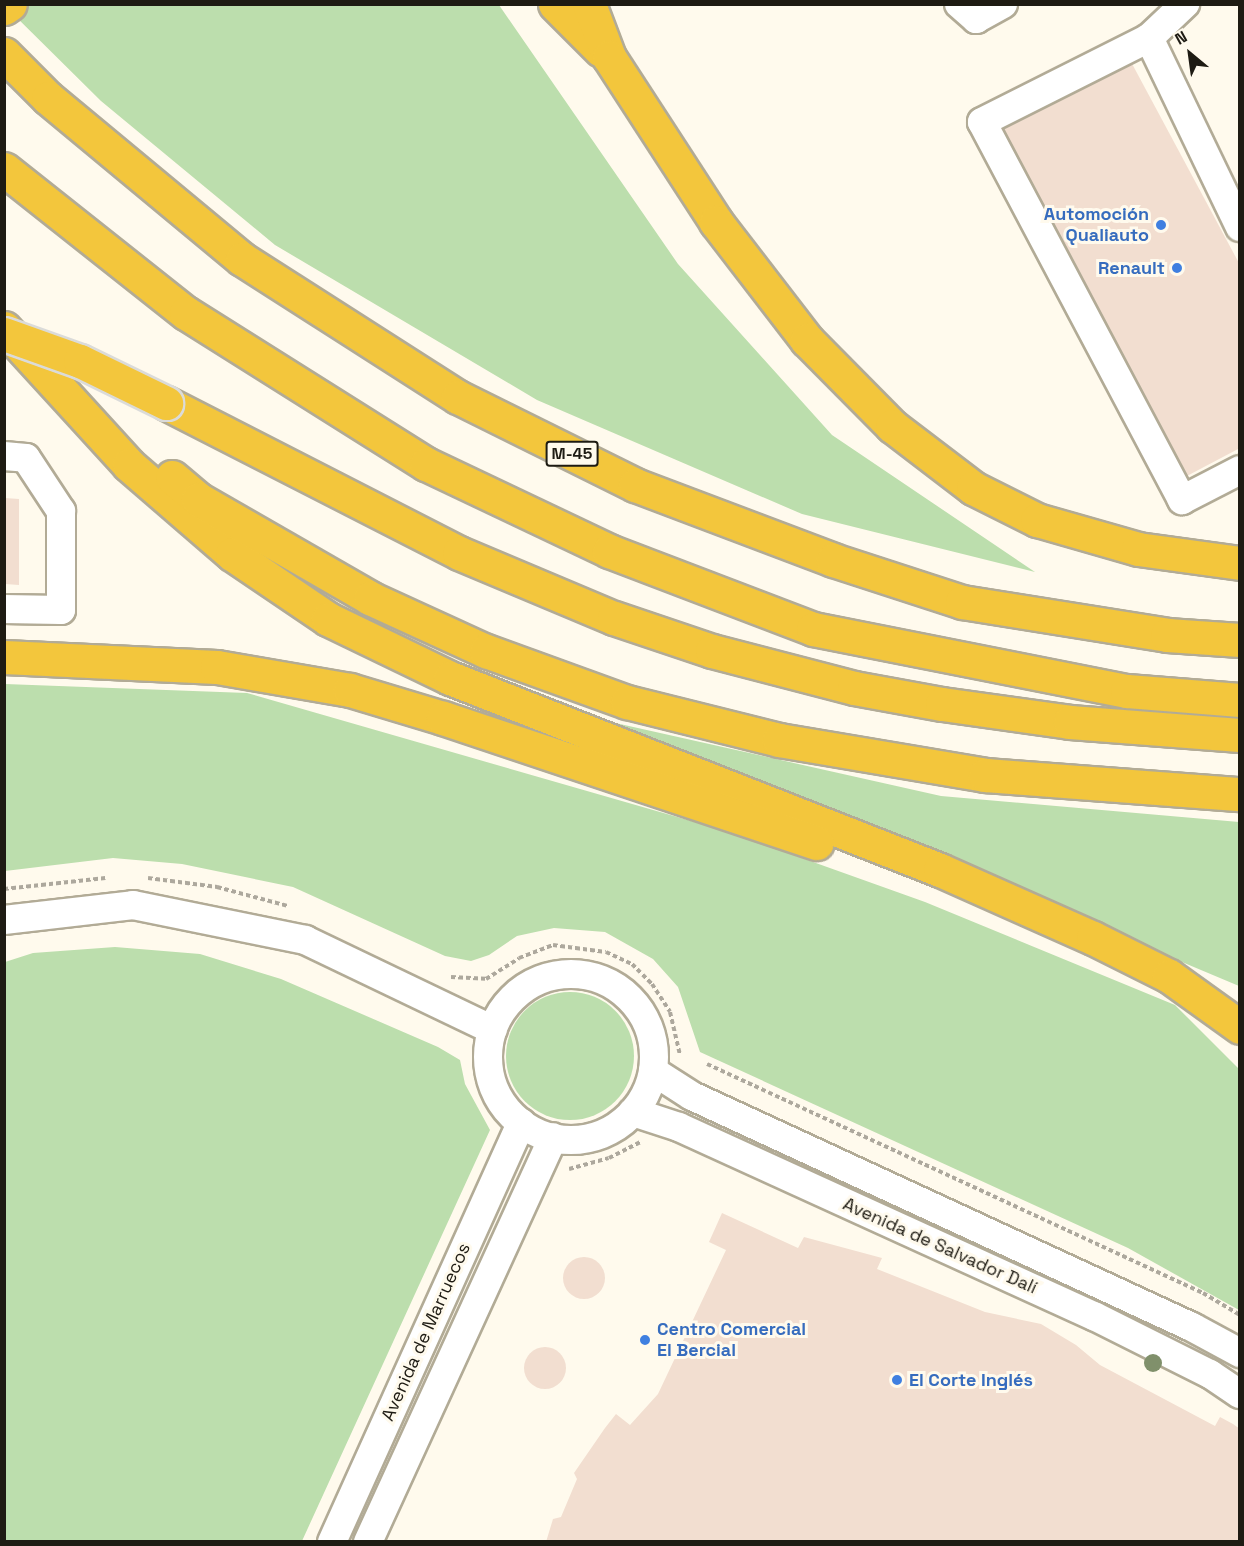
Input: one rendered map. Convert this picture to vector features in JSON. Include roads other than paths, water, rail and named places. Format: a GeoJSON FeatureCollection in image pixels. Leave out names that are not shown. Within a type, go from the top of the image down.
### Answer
{"type":"FeatureCollection","features":[{"type":"Feature","properties":{"kind":"highway"},"geometry":{"type":"LineString","coordinates":[[4,8],[10,4]]}},
{"type":"Feature","properties":{"kind":"highway"},"geometry":{"type":"LineString","coordinates":[[555,4],[609,57]]}},
{"type":"Feature","properties":{"kind":"highway"},"geometry":{"type":"LineString","coordinates":[[589,4],[609,57],[716,222],[781,308],[866,402],[943,468],[1005,505],[1068,531],[1138,549],[1239,563]]}},
{"type":"Feature","properties":{"kind":"highway","name":"M-45"},"geometry":{"type":"LineString","coordinates":[[4,54],[48,98],[242,259],[458,397],[635,485],[833,560],[962,602],[1167,635],[1239,640]]}},
{"type":"Feature","properties":{"kind":"highway"},"geometry":{"type":"LineString","coordinates":[[4,169],[186,313],[426,464],[609,551],[813,629],[1126,691],[1239,700]]}},
{"type":"Feature","properties":{"kind":"highway"},"geometry":{"type":"LineString","coordinates":[[4,328],[129,465],[203,531],[260,576],[328,619],[450,678],[940,870],[1144,962],[1192,990],[1239,1027]]}},
{"type":"Feature","properties":{"kind":"highway"},"geometry":{"type":"LineString","coordinates":[[4,334],[80,361],[459,553],[584,606],[712,651],[854,688],[942,704],[1070,722],[1239,735]]}},
{"type":"Feature","properties":{"kind":"highway"},"geometry":{"type":"LineString","coordinates":[[28,356],[198,499],[370,598],[486,651],[562,679],[627,702],[736,729],[985,775],[1239,794]]}},
{"type":"Feature","properties":{"kind":"highway"},"geometry":{"type":"LineString","coordinates":[[4,657],[217,667],[350,690],[443,718],[935,883],[1019,907]]}},
{"type":"Feature","properties":{"kind":"street"},"geometry":{"type":"LineString","coordinates":[[959,4],[976,19],[1003,4]]}},
{"type":"Feature","properties":{"kind":"street"},"geometry":{"type":"LineString","coordinates":[[1185,4],[1149,38],[982,122],[1182,500],[1239,470]]}},
{"type":"Feature","properties":{"kind":"street"},"geometry":{"type":"LineString","coordinates":[[1149,38],[1239,227]]}},
{"type":"Feature","properties":{"kind":"street"},"geometry":{"type":"LineString","coordinates":[[4,456],[26,458],[61,511],[61,610],[4,609]]}},
{"type":"Feature","properties":{"kind":"street"},"geometry":{"type":"LineString","coordinates":[[4,920],[133,905],[305,940],[493,1030]]}},
{"type":"Feature","properties":{"kind":"street"},"geometry":{"type":"LineString","coordinates":[[555,976],[587,976],[616,988],[639,1009],[652,1039],[653,1071],[648,1088],[633,1112],[597,1136],[575,1140],[553,1137],[521,1123],[502,1102],[491,1077],[489,1048],[493,1030],[509,1003],[534,983],[555,976]]}},
{"type":"Feature","properties":{"kind":"street","name":"Avenida de Salvador Dalí"},"geometry":{"type":"LineString","coordinates":[[653,1071],[692,1096],[1192,1327],[1239,1353]]}},
{"type":"Feature","properties":{"kind":"street","name":"Avenida de Salvador Dalí"},"geometry":{"type":"LineString","coordinates":[[633,1112],[679,1127],[1094,1316],[1210,1374],[1239,1394]]}},
{"type":"Feature","properties":{"kind":"street","name":"Avenida de Marruecos"},"geometry":{"type":"LineString","coordinates":[[332,1542],[521,1123]]}},
{"type":"Feature","properties":{"kind":"street","name":"Avenida de Marruecos"},"geometry":{"type":"LineString","coordinates":[[368,1542],[553,1137]]}},
{"type":"Feature","properties":{"kind":"place","name":"Automoción Qualiauto"},"geometry":{"type":"Point","coordinates":[1161,225]}},
{"type":"Feature","properties":{"kind":"place","name":"Renault"},"geometry":{"type":"Point","coordinates":[1177,268]}},
{"type":"Feature","properties":{"kind":"place","name":"Centro Comercial El Bercial"},"geometry":{"type":"Point","coordinates":[645,1340]}},
{"type":"Feature","properties":{"kind":"place","name":"El Corte Inglés"},"geometry":{"type":"Point","coordinates":[897,1380]}}]}
